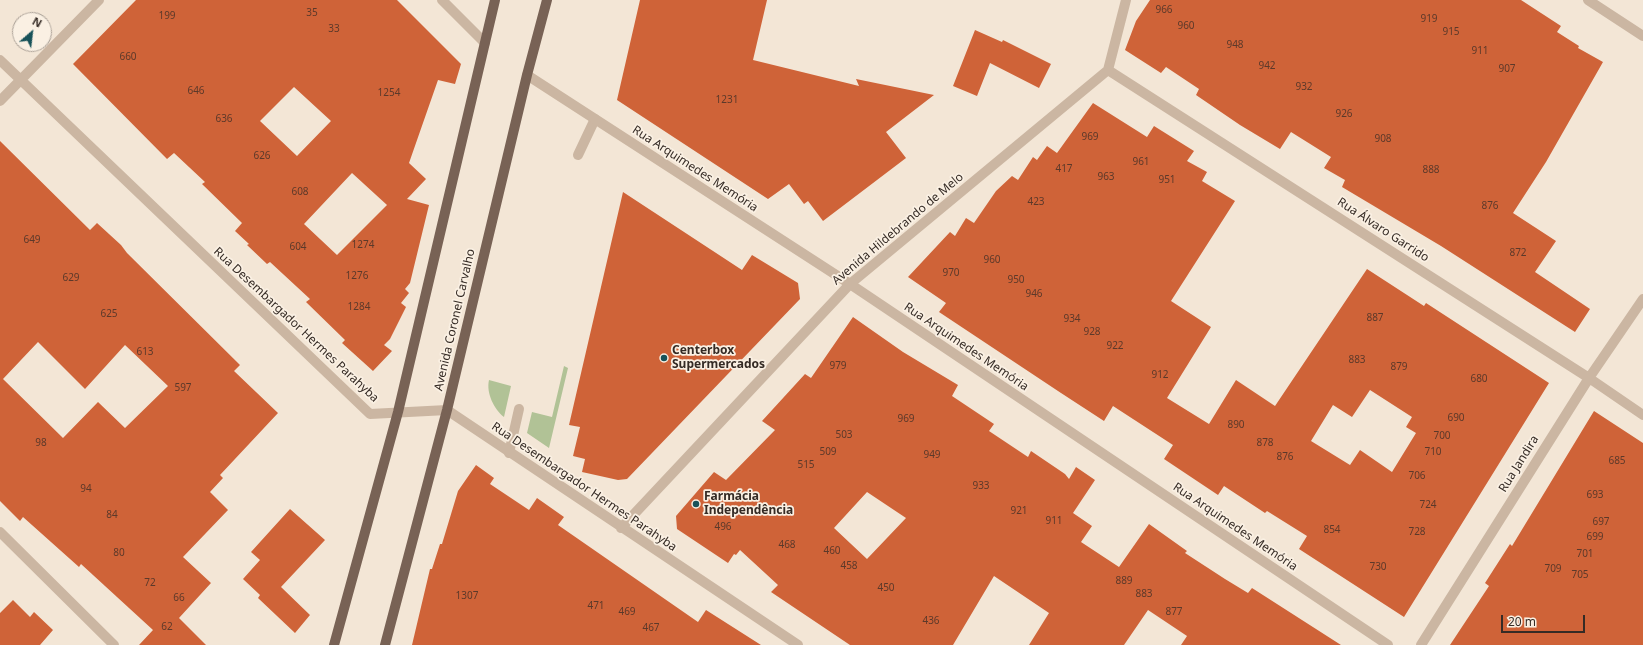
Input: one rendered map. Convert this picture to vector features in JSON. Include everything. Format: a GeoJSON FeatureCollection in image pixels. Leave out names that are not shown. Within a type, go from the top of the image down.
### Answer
{"type":"FeatureCollection","features":[{"type":"Feature","properties":{"kind":"main road"},"geometry":{"type":"LineString","coordinates":[[334,645],[398,412],[495,0]]}},
{"type":"Feature","properties":{"kind":"main road","name":"Avenida Coronel Carvalho"},"geometry":{"type":"LineString","coordinates":[[385,645],[447,410],[527,75],[547,0]]}},
{"type":"Feature","properties":{"kind":"street"},"geometry":{"type":"LineString","coordinates":[[0,101],[99,0]]}},
{"type":"Feature","properties":{"kind":"street"},"geometry":{"type":"LineString","coordinates":[[442,0],[485,43]]}},
{"type":"Feature","properties":{"kind":"street"},"geometry":{"type":"LineString","coordinates":[[1108,70],[1126,0]]}},
{"type":"Feature","properties":{"kind":"street"},"geometry":{"type":"LineString","coordinates":[[1588,0],[1643,36]]}},
{"type":"Feature","properties":{"kind":"street","name":"Rua Desembargador Hermes Parahyba"},"geometry":{"type":"LineString","coordinates":[[0,60],[370,414],[447,410],[621,528],[798,645]]}},
{"type":"Feature","properties":{"kind":"street","name":"Avenida Hildebrando de Melo"},"geometry":{"type":"LineString","coordinates":[[621,528],[850,284],[1108,70]]}},
{"type":"Feature","properties":{"kind":"street","name":"Rua Álvaro Garrido"},"geometry":{"type":"LineString","coordinates":[[1108,70],[1589,378],[1643,415]]}},
{"type":"Feature","properties":{"kind":"street","name":"Rua Arquimedes Memória"},"geometry":{"type":"LineString","coordinates":[[527,75],[850,284],[1388,645]]}},
{"type":"Feature","properties":{"kind":"street"},"geometry":{"type":"LineString","coordinates":[[578,155],[595,119]]}},
{"type":"Feature","properties":{"kind":"street","name":"Rua Jandira"},"geometry":{"type":"LineString","coordinates":[[1421,645],[1589,378],[1643,298]]}},
{"type":"Feature","properties":{"kind":"street"},"geometry":{"type":"LineString","coordinates":[[509,452],[519,409]]}},
{"type":"Feature","properties":{"kind":"street"},"geometry":{"type":"LineString","coordinates":[[0,532],[114,645]]}},
{"type":"Feature","properties":{"kind":"green space"},"geometry":{"type":"Polygon","coordinates":[[[564,366],[568,368],[549,448],[527,433],[532,412],[552,417],[564,366]]]}},
{"type":"Feature","properties":{"kind":"green space"},"geometry":{"type":"Polygon","coordinates":[[[489,380],[511,386],[504,417],[494,405],[488,385],[489,380]]]}},
{"type":"Feature","properties":{"kind":"building"},"geometry":{"type":"Polygon","coordinates":[[[136,0],[397,0],[461,64],[455,84],[438,80],[409,163],[426,179],[407,199],[429,205],[410,283],[405,289],[409,293],[401,303],[406,307],[390,339],[384,345],[392,351],[373,371],[342,343],[345,340],[306,302],[310,299],[270,262],[267,264],[247,245],[249,244],[235,231],[242,223],[202,184],[205,182],[174,153],[167,159],[73,64],[136,0]],[[294,87],[260,121],[297,156],[331,121],[294,87]],[[352,173],[304,224],[337,255],[387,205],[352,173]]]}},
{"type":"Feature","properties":{"kind":"building"},"geometry":{"type":"Polygon","coordinates":[[[640,0],[767,0],[753,60],[859,86],[856,79],[934,95],[886,132],[906,158],[823,221],[808,201],[804,204],[789,184],[768,199],[617,100],[640,0]]]}},
{"type":"Feature","properties":{"kind":"building"},"geometry":{"type":"Polygon","coordinates":[[[1150,0],[1521,0],[1561,26],[1557,32],[1579,46],[1578,48],[1603,62],[1546,162],[1513,213],[1556,241],[1535,272],[1590,309],[1575,332],[1441,246],[1342,187],[1345,180],[1324,168],[1331,157],[1291,132],[1280,149],[1240,125],[1196,95],[1199,89],[1166,67],[1161,73],[1125,50],[1136,21],[1150,0]]]}},
{"type":"Feature","properties":{"kind":"building"},"geometry":{"type":"Polygon","coordinates":[[[975,30],[1002,42],[1003,40],[1051,64],[1039,88],[990,63],[977,96],[953,86],[975,30]]]}},
{"type":"Feature","properties":{"kind":"building"},"geometry":{"type":"Polygon","coordinates":[[[1093,103],[1147,137],[1154,126],[1194,151],[1187,161],[1207,172],[1202,181],[1235,201],[1171,301],[1211,327],[1167,398],[1209,424],[1236,380],[1275,406],[1367,269],[1424,306],[1426,303],[1549,383],[1404,617],[1299,549],[1307,536],[1267,511],[1265,513],[1224,486],[1218,495],[1164,459],[1173,445],[1113,406],[1104,421],[939,312],[946,303],[908,277],[950,232],[955,236],[966,218],[974,223],[996,191],[1012,176],[1018,180],[1033,157],[1037,160],[1047,146],[1057,153],[1093,103]],[[1370,390],[1352,417],[1333,405],[1311,441],[1350,465],[1360,450],[1392,472],[1416,433],[1406,427],[1412,417],[1370,390]]]}},
{"type":"Feature","properties":{"kind":"building"},"geometry":{"type":"Polygon","coordinates":[[[0,141],[90,230],[97,223],[121,245],[127,253],[240,365],[234,371],[278,413],[220,475],[223,478],[210,492],[228,510],[183,557],[211,583],[179,618],[206,645],[139,645],[153,630],[81,564],[79,567],[23,517],[20,521],[0,501],[0,141]],[[38,342],[3,379],[63,438],[98,402],[125,428],[168,386],[125,345],[85,389],[38,342]]]}},
{"type":"Feature","properties":{"kind":"building","name":"Centerbox Supermercados"},"geometry":{"type":"Polygon","coordinates":[[[623,192],[742,270],[752,255],[798,283],[800,299],[627,479],[618,480],[582,472],[585,459],[573,456],[580,427],[569,425],[623,192]]]}},
{"type":"Feature","properties":{"kind":"building"},"geometry":{"type":"Polygon","coordinates":[[[853,317],[903,352],[958,385],[952,396],[994,424],[989,431],[1028,457],[1031,451],[1065,474],[1069,479],[1076,467],[1095,480],[1073,513],[1092,526],[1081,542],[1119,567],[1149,524],[1187,551],[1185,553],[1225,579],[1248,593],[1252,588],[1341,645],[1181,645],[1187,636],[1148,610],[1124,645],[1029,645],[1049,613],[994,576],[953,645],[850,645],[771,592],[778,585],[740,550],[736,555],[734,554],[728,563],[677,529],[676,516],[714,472],[726,480],[775,430],[762,421],[805,374],[811,378],[853,317]],[[867,492],[834,528],[867,559],[906,518],[867,492]]]}},
{"type":"Feature","properties":{"kind":"building"},"geometry":{"type":"Polygon","coordinates":[[[1594,411],[1643,443],[1643,645],[1450,645],[1489,586],[1485,583],[1510,544],[1512,546],[1594,411]]]}},
{"type":"Feature","properties":{"kind":"building"},"geometry":{"type":"Polygon","coordinates":[[[476,465],[494,478],[490,484],[529,510],[537,498],[564,517],[558,525],[698,622],[706,610],[761,645],[412,645],[430,569],[432,569],[440,544],[442,544],[458,491],[476,465]]]}},
{"type":"Feature","properties":{"kind":"building"},"geometry":{"type":"Polygon","coordinates":[[[290,509],[325,540],[281,587],[310,615],[295,633],[258,598],[260,595],[243,579],[260,560],[251,552],[290,509]]]}},
{"type":"Feature","properties":{"kind":"building"},"geometry":{"type":"Polygon","coordinates":[[[13,600],[30,617],[34,612],[53,630],[40,645],[0,645],[0,613],[13,600]]]}},
{"type":"Feature","properties":{"kind":"place","name":"Centerbox Supermercados"},"geometry":{"type":"Point","coordinates":[664,358]}},
{"type":"Feature","properties":{"kind":"place","name":"Farmácia Independência"},"geometry":{"type":"Point","coordinates":[696,504]}}]}
